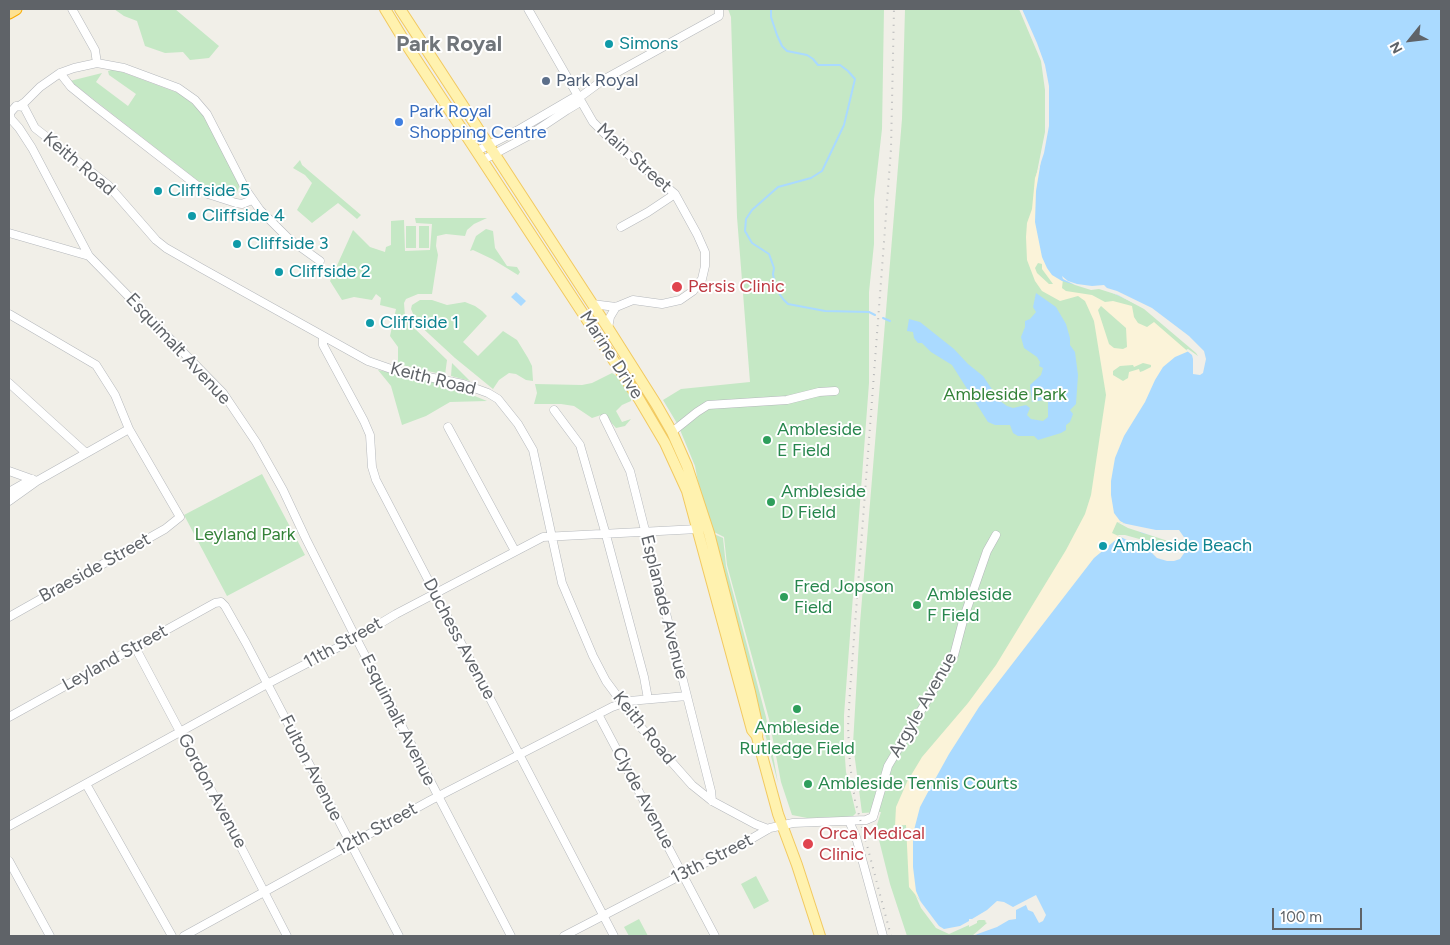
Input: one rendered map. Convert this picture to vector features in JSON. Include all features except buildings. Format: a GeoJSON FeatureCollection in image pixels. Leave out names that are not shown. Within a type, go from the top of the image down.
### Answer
{"type":"FeatureCollection","features":[{"type":"Feature","properties":{"kind":"highway"},"geometry":{"type":"LineString","coordinates":[[9,13],[16,9]]}},
{"type":"Feature","properties":{"kind":"main road","name":"Marine Drive"},"geometry":{"type":"LineString","coordinates":[[385,9],[639,399],[682,478],[698,529],[752,730],[757,737],[781,824],[797,865],[820,936]]}},
{"type":"Feature","properties":{"kind":"main road","name":"Marine Drive"},"geometry":{"type":"LineString","coordinates":[[400,9],[608,328],[672,432],[687,466],[710,537],[750,692],[758,728],[757,737]]}},
{"type":"Feature","properties":{"kind":"main road"},"geometry":{"type":"LineString","coordinates":[[658,431],[672,432]]}},
{"type":"Feature","properties":{"kind":"street"},"geometry":{"type":"LineString","coordinates":[[72,9],[95,50],[97,63]]}},
{"type":"Feature","properties":{"kind":"street","name":"Main Street"},"geometry":{"type":"LineString","coordinates":[[528,9],[597,127],[675,194],[704,248],[705,266],[702,279],[693,291],[680,300],[662,304],[632,300],[616,307],[592,304]]}},
{"type":"Feature","properties":{"kind":"street"},"geometry":{"type":"LineString","coordinates":[[483,160],[491,150],[520,129],[573,98],[580,98],[603,80],[719,16],[719,9]]}},
{"type":"Feature","properties":{"kind":"street"},"geometry":{"type":"LineString","coordinates":[[13,109],[60,73],[97,63],[124,68],[166,83],[188,94],[210,119],[252,200],[288,238],[320,261]]}},
{"type":"Feature","properties":{"kind":"street"},"geometry":{"type":"LineString","coordinates":[[60,73],[71,87],[208,194],[242,204],[252,200]]}},
{"type":"Feature","properties":{"kind":"street"},"geometry":{"type":"LineString","coordinates":[[9,101],[13,109],[11,119],[20,123],[26,119],[27,113],[44,85]]}},
{"type":"Feature","properties":{"kind":"street"},"geometry":{"type":"LineString","coordinates":[[13,109],[24,107],[27,113]]}},
{"type":"Feature","properties":{"kind":"street","name":"Keith Road"},"geometry":{"type":"LineString","coordinates":[[27,113],[35,128]]}},
{"type":"Feature","properties":{"kind":"street","name":"Keith Road"},"geometry":{"type":"LineString","coordinates":[[20,123],[35,128],[108,185],[156,240],[166,248],[355,355],[378,365],[463,384],[488,393],[498,399],[518,424],[533,450],[562,583],[573,612],[606,681],[638,724],[692,785],[712,801],[768,829]]}},
{"type":"Feature","properties":{"kind":"street","name":"Esquimalt Avenue"},"geometry":{"type":"LineString","coordinates":[[20,123],[90,256],[223,393],[256,442],[283,490],[356,638],[511,936]]}},
{"type":"Feature","properties":{"kind":"street"},"geometry":{"type":"LineString","coordinates":[[477,151],[491,150]]}},
{"type":"Feature","properties":{"kind":"street"},"geometry":{"type":"LineString","coordinates":[[621,227],[675,194]]}},
{"type":"Feature","properties":{"kind":"street"},"geometry":{"type":"LineString","coordinates":[[9,233],[90,256]]}},
{"type":"Feature","properties":{"kind":"street"},"geometry":{"type":"LineString","coordinates":[[608,328],[610,317],[616,307]]}},
{"type":"Feature","properties":{"kind":"street"},"geometry":{"type":"LineString","coordinates":[[9,314],[96,365],[115,395],[128,429],[86,453],[9,492]]}},
{"type":"Feature","properties":{"kind":"street","name":"Duchess Avenue"},"geometry":{"type":"LineString","coordinates":[[323,337],[324,345],[370,435],[372,467],[376,480],[614,936]]}},
{"type":"Feature","properties":{"kind":"street"},"geometry":{"type":"LineString","coordinates":[[9,383],[86,453]]}},
{"type":"Feature","properties":{"kind":"street"},"geometry":{"type":"LineString","coordinates":[[672,432],[697,412],[708,406],[787,400],[819,392],[836,391]]}},
{"type":"Feature","properties":{"kind":"street"},"geometry":{"type":"LineString","coordinates":[[554,410],[580,445],[606,535],[644,677],[648,699]]}},
{"type":"Feature","properties":{"kind":"street","name":"Esplanade Avenue"},"geometry":{"type":"LineString","coordinates":[[604,418],[630,471],[712,801]]}},
{"type":"Feature","properties":{"kind":"street"},"geometry":{"type":"LineString","coordinates":[[448,427],[515,551]]}},
{"type":"Feature","properties":{"kind":"street","name":"Braeside Street"},"geometry":{"type":"LineString","coordinates":[[9,617],[165,528],[180,517],[128,429]]}},
{"type":"Feature","properties":{"kind":"street"},"geometry":{"type":"LineString","coordinates":[[9,471],[35,480]]}},
{"type":"Feature","properties":{"kind":"street"},"geometry":{"type":"LineString","coordinates":[[9,501],[35,480]]}},
{"type":"Feature","properties":{"kind":"street","name":"11th Street"},"geometry":{"type":"LineString","coordinates":[[9,826],[267,684],[356,638],[435,593],[543,537],[698,529]]}},
{"type":"Feature","properties":{"kind":"street","name":"Argyle Avenue"},"geometry":{"type":"LineString","coordinates":[[871,818],[874,814],[888,766],[954,654],[987,551],[996,535]]}},
{"type":"Feature","properties":{"kind":"street","name":"Leyland Street"},"geometry":{"type":"LineString","coordinates":[[9,717],[215,603],[221,602]]}},
{"type":"Feature","properties":{"kind":"street","name":"Fulton Avenue"},"geometry":{"type":"LineString","coordinates":[[221,602],[246,643],[399,936]]}},
{"type":"Feature","properties":{"kind":"street","name":"Gordon Avenue"},"geometry":{"type":"LineString","coordinates":[[135,647],[287,936]]}},
{"type":"Feature","properties":{"kind":"street","name":"12th Street"},"geometry":{"type":"LineString","coordinates":[[184,936],[437,796],[623,702],[687,696]]}},
{"type":"Feature","properties":{"kind":"street","name":"Clyde Avenue"},"geometry":{"type":"LineString","coordinates":[[598,714],[715,936]]}},
{"type":"Feature","properties":{"kind":"street"},"geometry":{"type":"LineString","coordinates":[[86,784],[172,936]]}},
{"type":"Feature","properties":{"kind":"street","name":"13th Street"},"geometry":{"type":"LineString","coordinates":[[564,936],[751,840],[768,829],[781,824],[849,821],[871,818]]}},
{"type":"Feature","properties":{"kind":"street"},"geometry":{"type":"LineString","coordinates":[[849,821],[856,837],[883,936]]}},
{"type":"Feature","properties":{"kind":"street"},"geometry":{"type":"LineString","coordinates":[[9,861],[50,936]]}},
{"type":"Feature","properties":{"kind":"green space"},"geometry":{"type":"Polygon","coordinates":[[[114,9],[175,9],[219,46],[209,58],[190,60],[183,52],[165,53],[145,46],[137,21],[124,16],[114,9]]]}},
{"type":"Feature","properties":{"kind":"green space"},"geometry":{"type":"Polygon","coordinates":[[[728,9],[884,9],[882,129],[874,199],[874,244],[869,292],[869,383],[844,715],[846,772],[856,813],[848,817],[807,818],[792,815],[781,782],[769,719],[727,565],[724,537],[714,532],[698,482],[695,466],[678,425],[663,400],[681,389],[750,382],[737,217],[731,17],[728,9]]]}},
{"type":"Feature","properties":{"kind":"green space","name":"Ambleside Park"},"geometry":{"type":"Polygon","coordinates":[[[905,9],[1021,9],[1039,50],[1102,288],[1145,308],[1196,348],[1200,355],[1174,542],[978,920],[987,919],[990,921],[974,936],[907,936],[890,884],[876,828],[881,812],[862,813],[853,744],[860,623],[902,119],[905,9]]]}},
{"type":"Feature","properties":{"kind":"green space"},"geometry":{"type":"Polygon","coordinates":[[[114,69],[181,94],[204,114],[240,185],[235,197],[211,191],[70,81],[102,73],[96,82],[128,106],[136,94],[109,75],[108,71],[114,69]]]}},
{"type":"Feature","properties":{"kind":"green space"},"geometry":{"type":"Polygon","coordinates":[[[300,160],[302,165],[361,215],[357,219],[338,203],[312,223],[297,210],[312,183],[305,175],[293,168],[300,160]]]}},
{"type":"Feature","properties":{"kind":"green space"},"geometry":{"type":"Polygon","coordinates":[[[415,218],[487,218],[474,224],[467,230],[465,236],[446,234],[437,236],[436,246],[438,255],[432,294],[418,294],[406,299],[404,303],[405,317],[410,324],[447,360],[445,375],[398,363],[398,347],[390,336],[396,309],[380,305],[381,298],[376,294],[372,300],[354,297],[342,300],[330,281],[353,230],[370,247],[385,252],[386,247],[391,245],[391,221],[404,220],[405,251],[430,250],[432,224],[416,223],[415,218]]]}},
{"type":"Feature","properties":{"kind":"green space"},"geometry":{"type":"Polygon","coordinates":[[[406,226],[416,226],[416,248],[406,248],[406,226]]]}},
{"type":"Feature","properties":{"kind":"green space"},"geometry":{"type":"Polygon","coordinates":[[[419,226],[429,226],[429,248],[419,248],[419,226]]]}},
{"type":"Feature","properties":{"kind":"green space"},"geometry":{"type":"Polygon","coordinates":[[[486,229],[493,231],[495,248],[507,266],[517,267],[520,272],[518,275],[492,259],[473,250],[470,251],[476,236],[486,229]]]}},
{"type":"Feature","properties":{"kind":"green space"},"geometry":{"type":"Polygon","coordinates":[[[420,300],[432,300],[447,305],[465,302],[482,311],[487,316],[463,342],[478,356],[503,331],[517,340],[528,358],[532,366],[533,381],[509,373],[499,380],[493,389],[455,358],[417,323],[411,309],[412,305],[420,300]]]}},
{"type":"Feature","properties":{"kind":"green space"},"geometry":{"type":"Polygon","coordinates":[[[452,363],[470,381],[451,376],[452,363]]]}},
{"type":"Feature","properties":{"kind":"green space"},"geometry":{"type":"Polygon","coordinates":[[[378,370],[445,384],[487,401],[450,402],[426,416],[402,425],[391,386],[378,370]]]}},
{"type":"Feature","properties":{"kind":"green space"},"geometry":{"type":"Polygon","coordinates":[[[612,373],[622,379],[631,395],[631,401],[622,405],[616,411],[622,422],[631,419],[625,426],[616,428],[607,418],[601,415],[592,418],[574,406],[534,404],[537,393],[535,384],[582,385],[592,383],[612,373]]]}},
{"type":"Feature","properties":{"kind":"green space","name":"Leyland Park"},"geometry":{"type":"Polygon","coordinates":[[[262,474],[305,555],[227,596],[184,515],[262,474]]]}},
{"type":"Feature","properties":{"kind":"green space"},"geometry":{"type":"Polygon","coordinates":[[[714,534],[723,538],[726,566],[766,717],[778,783],[730,601],[714,534]]]}},
{"type":"Feature","properties":{"kind":"green space"},"geometry":{"type":"Polygon","coordinates":[[[756,876],[769,901],[754,909],[741,884],[756,876]]]}},
{"type":"Feature","properties":{"kind":"green space"},"geometry":{"type":"Polygon","coordinates":[[[639,919],[648,936],[629,936],[624,927],[639,919]]]}},
{"type":"Feature","properties":{"kind":"sand","name":"Ambleside Beach"},"geometry":{"type":"Polygon","coordinates":[[[1033,9],[1117,291],[1063,279],[1062,288],[1066,291],[1092,295],[1105,302],[1113,301],[1132,306],[1134,317],[1138,323],[1147,327],[1154,322],[1192,355],[1156,530],[1117,522],[1112,533],[1129,541],[924,905],[909,887],[906,825],[895,826],[896,807],[907,782],[922,757],[968,703],[996,665],[1066,550],[1085,514],[1091,495],[1106,395],[1094,321],[1085,301],[1078,296],[1060,301],[1042,291],[1035,281],[1027,260],[1027,223],[1032,209],[1035,178],[1044,153],[1050,109],[1033,9]],[[1038,263],[1035,268],[1037,273],[1049,284],[1053,284],[1042,269],[1042,264],[1038,263]],[[1101,306],[1098,310],[1109,344],[1114,348],[1123,349],[1127,347],[1126,328],[1101,306]],[[1143,363],[1134,367],[1133,365],[1120,366],[1113,371],[1113,375],[1123,381],[1128,378],[1129,372],[1139,369],[1140,372],[1151,367],[1151,365],[1143,363]]]}},
{"type":"Feature","properties":{"kind":"water"},"geometry":{"type":"Polygon","coordinates":[[[1021,9],[1441,9],[1441,936],[974,936],[990,924],[987,919],[978,920],[958,930],[942,931],[923,907],[916,891],[913,867],[913,834],[920,807],[949,754],[979,707],[1094,558],[1118,538],[1129,537],[1166,549],[1173,546],[1172,540],[1142,533],[1120,521],[1114,513],[1111,481],[1115,458],[1124,436],[1145,402],[1163,367],[1175,357],[1189,351],[1195,356],[1197,369],[1198,352],[1145,308],[1102,288],[1086,288],[1062,281],[1052,275],[1047,268],[1042,257],[1035,222],[1036,191],[1047,124],[1044,65],[1021,9]]]}},
{"type":"Feature","properties":{"kind":"water"},"geometry":{"type":"Polygon","coordinates":[[[516,292],[526,301],[521,306],[511,297],[516,292]]]}},
{"type":"Feature","properties":{"kind":"water"},"geometry":{"type":"Polygon","coordinates":[[[1036,293],[1056,307],[1066,324],[1070,345],[1075,352],[1078,375],[1076,404],[1070,410],[1073,414],[1070,422],[1066,425],[1066,430],[1038,440],[1034,436],[1018,436],[1013,433],[1010,425],[995,425],[988,422],[952,365],[931,352],[922,343],[918,343],[914,338],[913,332],[907,331],[909,319],[920,322],[954,349],[983,376],[1000,401],[1013,408],[1026,405],[1030,408],[1027,415],[1031,419],[1043,421],[1048,417],[1048,402],[1044,400],[1032,402],[1030,385],[1041,375],[1043,368],[1039,366],[1040,362],[1037,357],[1024,348],[1021,337],[1025,321],[1030,319],[1036,312],[1033,307],[1036,293]]]}},
{"type":"Feature","properties":{"kind":"pier"},"geometry":{"type":"Polygon","coordinates":[[[1019,9],[1022,9],[1037,43],[1045,65],[1049,86],[1049,126],[1044,153],[1036,177],[1045,132],[1045,90],[1041,61],[1019,9]]]}},
{"type":"Feature","properties":{"kind":"pier"},"geometry":{"type":"Polygon","coordinates":[[[1062,276],[1068,281],[1077,284],[1104,285],[1152,308],[1189,336],[1204,351],[1206,359],[1203,373],[1200,375],[1193,374],[1192,355],[1186,350],[1188,349],[1198,356],[1196,353],[1144,309],[1118,295],[1099,289],[1091,290],[1075,285],[1063,279],[1062,276]]]}},
{"type":"Feature","properties":{"kind":"pier"},"geometry":{"type":"Polygon","coordinates":[[[1117,522],[1156,530],[1179,530],[1186,540],[1187,549],[1180,559],[1174,561],[1157,558],[1152,553],[1117,535],[1125,535],[1168,547],[1170,547],[1171,542],[1128,528],[1117,522]]]}},
{"type":"Feature","properties":{"kind":"pier"},"geometry":{"type":"Polygon","coordinates":[[[915,894],[939,926],[944,929],[960,926],[987,910],[997,901],[1004,902],[1013,907],[1036,895],[1046,915],[1043,921],[1039,923],[1033,912],[1028,910],[1026,905],[1016,910],[1016,919],[1009,920],[997,927],[972,936],[987,923],[984,920],[979,920],[969,927],[969,925],[949,934],[936,928],[921,908],[915,894]]]}},
{"type":"Feature","properties":{"kind":"waterway"},"geometry":{"type":"LineString","coordinates":[[771,9],[771,17],[777,35],[782,46],[787,51],[807,55],[818,65],[840,65],[855,79],[844,125],[822,171],[811,178],[778,187],[752,210],[746,219],[745,231],[752,243],[769,254],[774,268],[773,274],[776,289],[788,304],[825,311],[869,312],[875,315]]}},
{"type":"Feature","properties":{"kind":"waterway"},"geometry":{"type":"LineString","coordinates":[[883,318],[890,321]]}},
{"type":"Feature","properties":{"kind":"railway"},"geometry":{"type":"LineString","coordinates":[[891,936],[855,800],[850,765],[848,727],[891,149],[894,9]]}},
{"type":"Feature","properties":{"kind":"place","name":"Simons"},"geometry":{"type":"Point","coordinates":[609,44]}},
{"type":"Feature","properties":{"kind":"place","name":"Park Royal"},"geometry":{"type":"Point","coordinates":[546,81]}},
{"type":"Feature","properties":{"kind":"place","name":"Park Royal Shopping Centre"},"geometry":{"type":"Point","coordinates":[399,122]}},
{"type":"Feature","properties":{"kind":"place","name":"Cliffside 5"},"geometry":{"type":"Point","coordinates":[158,191]}},
{"type":"Feature","properties":{"kind":"place","name":"Cliffside 4"},"geometry":{"type":"Point","coordinates":[192,216]}},
{"type":"Feature","properties":{"kind":"place","name":"Cliffside 3"},"geometry":{"type":"Point","coordinates":[237,244]}},
{"type":"Feature","properties":{"kind":"place","name":"Cliffside 2"},"geometry":{"type":"Point","coordinates":[279,272]}},
{"type":"Feature","properties":{"kind":"place","name":"Persis Clinic"},"geometry":{"type":"Point","coordinates":[677,287]}},
{"type":"Feature","properties":{"kind":"place","name":"Cliffside 1"},"geometry":{"type":"Point","coordinates":[370,323]}},
{"type":"Feature","properties":{"kind":"place","name":"Ambleside E Field"},"geometry":{"type":"Point","coordinates":[767,440]}},
{"type":"Feature","properties":{"kind":"place","name":"Ambleside D Field"},"geometry":{"type":"Point","coordinates":[771,502]}},
{"type":"Feature","properties":{"kind":"place","name":"Ambleside Beach"},"geometry":{"type":"Point","coordinates":[1103,546]}},
{"type":"Feature","properties":{"kind":"place","name":"Fred Jopson Field"},"geometry":{"type":"Point","coordinates":[784,597]}},
{"type":"Feature","properties":{"kind":"place","name":"Ambleside F Field"},"geometry":{"type":"Point","coordinates":[917,605]}},
{"type":"Feature","properties":{"kind":"place","name":"Ambleside Rutledge Field"},"geometry":{"type":"Point","coordinates":[797,709]}},
{"type":"Feature","properties":{"kind":"place","name":"Ambleside Tennis Courts"},"geometry":{"type":"Point","coordinates":[808,784]}},
{"type":"Feature","properties":{"kind":"place","name":"Orca Medical Clinic"},"geometry":{"type":"Point","coordinates":[808,844]}},
{"type":"Feature","properties":{"kind":"district","name":"Park Royal"},"geometry":{"type":"Point","coordinates":[449,45]}}]}
